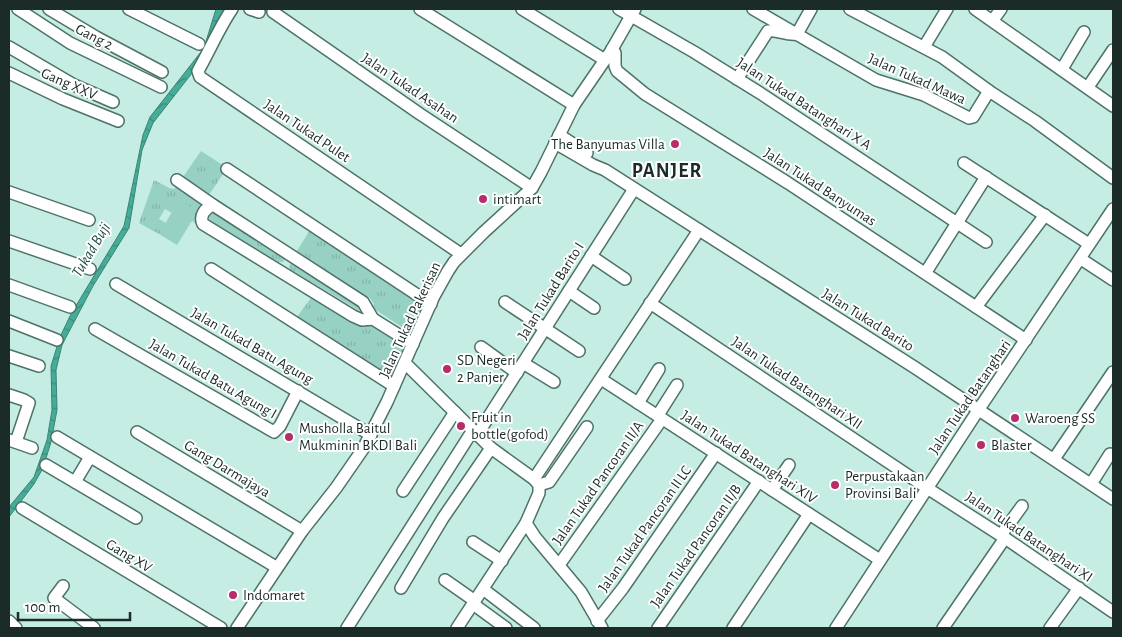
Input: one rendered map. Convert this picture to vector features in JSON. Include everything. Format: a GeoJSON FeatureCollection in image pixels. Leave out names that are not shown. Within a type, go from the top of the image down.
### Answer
{"type":"FeatureCollection","features":[{"type":"Feature","properties":{"kind":"street","name":"Gang 2"},"geometry":{"type":"LineString","coordinates":[[18,9],[70,43],[161,87]]}},
{"type":"Feature","properties":{"kind":"street"},"geometry":{"type":"LineString","coordinates":[[49,9],[96,37],[162,72]]}},
{"type":"Feature","properties":{"kind":"street"},"geometry":{"type":"LineString","coordinates":[[129,9],[200,44]]}},
{"type":"Feature","properties":{"kind":"street","name":"Jalan Tukad Pulet"},"geometry":{"type":"LineString","coordinates":[[232,9],[223,22],[198,71],[200,77],[461,254]]}},
{"type":"Feature","properties":{"kind":"street"},"geometry":{"type":"LineString","coordinates":[[420,9],[574,105]]}},
{"type":"Feature","properties":{"kind":"street"},"geometry":{"type":"LineString","coordinates":[[522,9],[605,60]]}},
{"type":"Feature","properties":{"kind":"street","name":"Jalan Tukad Batanghari X A"},"geometry":{"type":"LineString","coordinates":[[619,9],[634,12],[986,242]]}},
{"type":"Feature","properties":{"kind":"street","name":"Jalan Tukad Mawa"},"geometry":{"type":"LineString","coordinates":[[753,9],[876,80],[924,96],[969,118],[973,117],[989,91]]}},
{"type":"Feature","properties":{"kind":"street"},"geometry":{"type":"LineString","coordinates":[[738,79],[768,31],[771,30],[789,35],[797,34],[811,9]]}},
{"type":"Feature","properties":{"kind":"street","name":"Jalan Tukad Mawa"},"geometry":{"type":"LineString","coordinates":[[850,9],[874,14],[950,62],[1113,178]]}},
{"type":"Feature","properties":{"kind":"street"},"geometry":{"type":"LineString","coordinates":[[924,47],[947,9]]}},
{"type":"Feature","properties":{"kind":"street"},"geometry":{"type":"LineString","coordinates":[[976,9],[1113,106]]}},
{"type":"Feature","properties":{"kind":"street"},"geometry":{"type":"LineString","coordinates":[[993,20],[1001,9]]}},
{"type":"Feature","properties":{"kind":"street","name":"Jalan Tukad Asahan"},"geometry":{"type":"LineString","coordinates":[[273,12],[420,114],[532,188]]}},
{"type":"Feature","properties":{"kind":"street","name":"Jalan Tukad Pakerisan"},"geometry":{"type":"LineString","coordinates":[[237,628],[276,567],[302,530],[336,488],[371,435],[394,386],[408,365],[413,344],[441,282],[461,254],[532,188],[574,105],[605,60],[634,12]]}},
{"type":"Feature","properties":{"kind":"street"},"geometry":{"type":"LineString","coordinates":[[1062,69],[1084,32]]}},
{"type":"Feature","properties":{"kind":"street"},"geometry":{"type":"LineString","coordinates":[[9,47],[23,57],[74,85],[113,102]]}},
{"type":"Feature","properties":{"kind":"street","name":"Jalan Tukad Banyumas"},"geometry":{"type":"LineString","coordinates":[[612,49],[615,53],[617,71],[645,94],[926,272],[1026,340]]}},
{"type":"Feature","properties":{"kind":"street"},"geometry":{"type":"LineString","coordinates":[[1088,87],[1113,50]]}},
{"type":"Feature","properties":{"kind":"street","name":"Gang XXV"},"geometry":{"type":"LineString","coordinates":[[9,73],[63,99],[118,121]]}},
{"type":"Feature","properties":{"kind":"street","name":"Jalan Tukad Barito"},"geometry":{"type":"LineString","coordinates":[[557,139],[593,165],[605,170],[979,409],[1113,499]]}},
{"type":"Feature","properties":{"kind":"street"},"geometry":{"type":"LineString","coordinates":[[964,163],[1089,244]]}},
{"type":"Feature","properties":{"kind":"street"},"geometry":{"type":"LineString","coordinates":[[227,170],[431,304]]}},
{"type":"Feature","properties":{"kind":"street"},"geometry":{"type":"LineString","coordinates":[[926,272],[986,177]]}},
{"type":"Feature","properties":{"kind":"street"},"geometry":{"type":"LineString","coordinates":[[177,180],[363,302],[373,318],[413,344]]}},
{"type":"Feature","properties":{"kind":"street","name":"Jalan Tukad Barito I"},"geometry":{"type":"LineString","coordinates":[[347,628],[475,432],[517,373],[634,189]]}},
{"type":"Feature","properties":{"kind":"street"},"geometry":{"type":"LineString","coordinates":[[9,192],[89,220]]}},
{"type":"Feature","properties":{"kind":"street"},"geometry":{"type":"LineString","coordinates":[[213,205],[203,212],[201,217],[203,224],[353,316],[362,320],[373,318]]}},
{"type":"Feature","properties":{"kind":"street","name":"Jalan Tukad Batanghari"},"geometry":{"type":"LineString","coordinates":[[836,628],[1113,209]]}},
{"type":"Feature","properties":{"kind":"street"},"geometry":{"type":"LineString","coordinates":[[976,307],[1045,215]]}},
{"type":"Feature","properties":{"kind":"street"},"geometry":{"type":"LineString","coordinates":[[458,628],[526,523],[539,493],[536,482],[699,230]]}},
{"type":"Feature","properties":{"kind":"street"},"geometry":{"type":"LineString","coordinates":[[9,241],[90,269]]}},
{"type":"Feature","properties":{"kind":"street"},"geometry":{"type":"LineString","coordinates":[[282,272],[292,255]]}},
{"type":"Feature","properties":{"kind":"street"},"geometry":{"type":"LineString","coordinates":[[591,256],[625,279]]}},
{"type":"Feature","properties":{"kind":"street"},"geometry":{"type":"LineString","coordinates":[[1081,258],[1113,280]]}},
{"type":"Feature","properties":{"kind":"street"},"geometry":{"type":"LineString","coordinates":[[211,269],[394,386]]}},
{"type":"Feature","properties":{"kind":"street","name":"Jalan Tukad Batu Agung"},"geometry":{"type":"LineString","coordinates":[[116,284],[371,435]]}},
{"type":"Feature","properties":{"kind":"street"},"geometry":{"type":"LineString","coordinates":[[9,285],[70,307]]}},
{"type":"Feature","properties":{"kind":"street"},"geometry":{"type":"LineString","coordinates":[[569,291],[594,308]]}},
{"type":"Feature","properties":{"kind":"street"},"geometry":{"type":"LineString","coordinates":[[505,302],[579,351]]}},
{"type":"Feature","properties":{"kind":"street","name":"Jalan Tukad Batanghari XII"},"geometry":{"type":"LineString","coordinates":[[650,303],[928,488]]}},
{"type":"Feature","properties":{"kind":"street"},"geometry":{"type":"LineString","coordinates":[[9,322],[57,340]]}},
{"type":"Feature","properties":{"kind":"street","name":"Jalan Tukad Batu Agung I"},"geometry":{"type":"LineString","coordinates":[[95,329],[274,432],[277,430],[298,391]]}},
{"type":"Feature","properties":{"kind":"street"},"geometry":{"type":"LineString","coordinates":[[481,347],[517,373]]}},
{"type":"Feature","properties":{"kind":"street"},"geometry":{"type":"LineString","coordinates":[[9,356],[39,366]]}},
{"type":"Feature","properties":{"kind":"street"},"geometry":{"type":"LineString","coordinates":[[523,363],[554,382]]}},
{"type":"Feature","properties":{"kind":"street"},"geometry":{"type":"LineString","coordinates":[[408,365],[491,448],[536,482],[549,482],[587,428]]}},
{"type":"Feature","properties":{"kind":"street"},"geometry":{"type":"LineString","coordinates":[[638,402],[659,369]]}},
{"type":"Feature","properties":{"kind":"street"},"geometry":{"type":"LineString","coordinates":[[1054,459],[1113,372]]}},
{"type":"Feature","properties":{"kind":"street","name":"Jalan Tukad Batanghari XIV"},"geometry":{"type":"LineString","coordinates":[[601,379],[880,560]]}},
{"type":"Feature","properties":{"kind":"street","name":"Jalan Tukad Pancoran II/A"},"geometry":{"type":"LineString","coordinates":[[559,565],[660,417],[677,385]]}},
{"type":"Feature","properties":{"kind":"street"},"geometry":{"type":"LineString","coordinates":[[9,395],[28,402],[27,412],[12,441],[32,448]]}},
{"type":"Feature","properties":{"kind":"street"},"geometry":{"type":"LineString","coordinates":[[403,491],[455,412]]}},
{"type":"Feature","properties":{"kind":"street","name":"Gang Darmajaya"},"geometry":{"type":"LineString","coordinates":[[137,432],[302,530]]}},
{"type":"Feature","properties":{"kind":"street"},"geometry":{"type":"LineString","coordinates":[[57,437],[276,567]]}},
{"type":"Feature","properties":{"kind":"street"},"geometry":{"type":"LineString","coordinates":[[401,588],[443,518],[491,448]]}},
{"type":"Feature","properties":{"kind":"street","name":"Jalan Tukad Pancoran II LC"},"geometry":{"type":"LineString","coordinates":[[600,625],[716,453]]}},
{"type":"Feature","properties":{"kind":"street"},"geometry":{"type":"LineString","coordinates":[[1091,484],[1110,454]]}},
{"type":"Feature","properties":{"kind":"street"},"geometry":{"type":"LineString","coordinates":[[75,482],[90,456]]}},
{"type":"Feature","properties":{"kind":"street"},"geometry":{"type":"LineString","coordinates":[[46,465],[136,518]]}},
{"type":"Feature","properties":{"kind":"street"},"geometry":{"type":"LineString","coordinates":[[772,490],[789,465]]}},
{"type":"Feature","properties":{"kind":"street","name":"Jalan Tukad Pancoran II/B"},"geometry":{"type":"LineString","coordinates":[[658,628],[759,481]]}},
{"type":"Feature","properties":{"kind":"street","name":"Jalan Tukad Batanghari XI"},"geometry":{"type":"LineString","coordinates":[[928,488],[1113,612]]}},
{"type":"Feature","properties":{"kind":"street"},"geometry":{"type":"LineString","coordinates":[[943,628],[1022,506]]}},
{"type":"Feature","properties":{"kind":"street","name":"Gang XV"},"geometry":{"type":"LineString","coordinates":[[22,508],[222,628]]}},
{"type":"Feature","properties":{"kind":"street"},"geometry":{"type":"LineString","coordinates":[[733,628],[809,514]]}},
{"type":"Feature","properties":{"kind":"street"},"geometry":{"type":"LineString","coordinates":[[526,523],[581,592],[600,625]]}},
{"type":"Feature","properties":{"kind":"street"},"geometry":{"type":"LineString","coordinates":[[473,542],[502,560]]}},
{"type":"Feature","properties":{"kind":"street"},"geometry":{"type":"LineString","coordinates":[[445,580],[506,628]]}},
{"type":"Feature","properties":{"kind":"street"},"geometry":{"type":"LineString","coordinates":[[63,586],[54,598],[94,628]]}},
{"type":"Feature","properties":{"kind":"street"},"geometry":{"type":"LineString","coordinates":[[1050,628],[1079,588]]}},
{"type":"Feature","properties":{"kind":"street"},"geometry":{"type":"LineString","coordinates":[[483,589],[534,628]]}},
{"type":"Feature","properties":{"kind":"street"},"geometry":{"type":"LineString","coordinates":[[9,621],[16,628]]}},
{"type":"Feature","properties":{"kind":"green space"},"geometry":{"type":"Polygon","coordinates":[[[201,151],[227,168],[209,195],[183,177],[201,151]]]}},
{"type":"Feature","properties":{"kind":"green space"},"geometry":{"type":"Polygon","coordinates":[[[154,180],[169,188],[174,189],[178,185],[204,201],[198,225],[192,221],[190,224],[188,223],[179,200],[172,213],[165,209],[159,219],[166,223],[159,234],[139,223],[154,180]]]}},
{"type":"Feature","properties":{"kind":"green space"},"geometry":{"type":"Polygon","coordinates":[[[179,200],[195,210],[188,223],[190,224],[177,245],[159,234],[179,200]]]}},
{"type":"Feature","properties":{"kind":"green space"},"geometry":{"type":"Polygon","coordinates":[[[212,207],[288,255],[283,262],[278,262],[210,220],[208,214],[212,207]]]}},
{"type":"Feature","properties":{"kind":"green space"},"geometry":{"type":"Polygon","coordinates":[[[313,225],[426,300],[411,333],[373,308],[374,304],[370,298],[297,251],[313,225]]]}},
{"type":"Feature","properties":{"kind":"green space"},"geometry":{"type":"Polygon","coordinates":[[[293,261],[364,308],[358,310],[290,269],[289,266],[293,261]]]}},
{"type":"Feature","properties":{"kind":"green space"},"geometry":{"type":"Polygon","coordinates":[[[313,295],[407,342],[391,376],[297,317],[313,295]]]}},
{"type":"Feature","properties":{"kind":"water"},"geometry":{"type":"Polygon","coordinates":[[[216,9],[226,9],[196,68],[153,123],[142,150],[129,228],[93,286],[62,345],[56,370],[57,410],[51,442],[43,468],[34,484],[9,517],[9,507],[34,477],[47,440],[52,410],[51,366],[60,337],[71,314],[124,226],[143,135],[150,117],[204,48],[216,9]]]}},
{"type":"Feature","properties":{"kind":"place","name":"The Banyumas Villa"},"geometry":{"type":"Point","coordinates":[675,144]}},
{"type":"Feature","properties":{"kind":"place","name":"intimart"},"geometry":{"type":"Point","coordinates":[483,199]}},
{"type":"Feature","properties":{"kind":"place","name":"SD Negeri 2 Panjer"},"geometry":{"type":"Point","coordinates":[447,369]}},
{"type":"Feature","properties":{"kind":"place","name":"Waroeng SS"},"geometry":{"type":"Point","coordinates":[1015,418]}},
{"type":"Feature","properties":{"kind":"place","name":"Fruit in bottle(gofod)"},"geometry":{"type":"Point","coordinates":[461,426]}},
{"type":"Feature","properties":{"kind":"place","name":"Musholla Baitul Mukminin BKDI Bali"},"geometry":{"type":"Point","coordinates":[289,437]}},
{"type":"Feature","properties":{"kind":"place","name":"Blaster"},"geometry":{"type":"Point","coordinates":[981,445]}},
{"type":"Feature","properties":{"kind":"place","name":"Perpustakaan Provinsi Bali"},"geometry":{"type":"Point","coordinates":[835,485]}},
{"type":"Feature","properties":{"kind":"place","name":"Indomaret"},"geometry":{"type":"Point","coordinates":[233,595]}},
{"type":"Feature","properties":{"kind":"district","name":"PANJER"},"geometry":{"type":"Point","coordinates":[667,171]}},
{"type":"Feature","properties":{"kind":"water label","name":"Tukad Buji"},"geometry":{"type":"Point","coordinates":[91,250]}}]}
